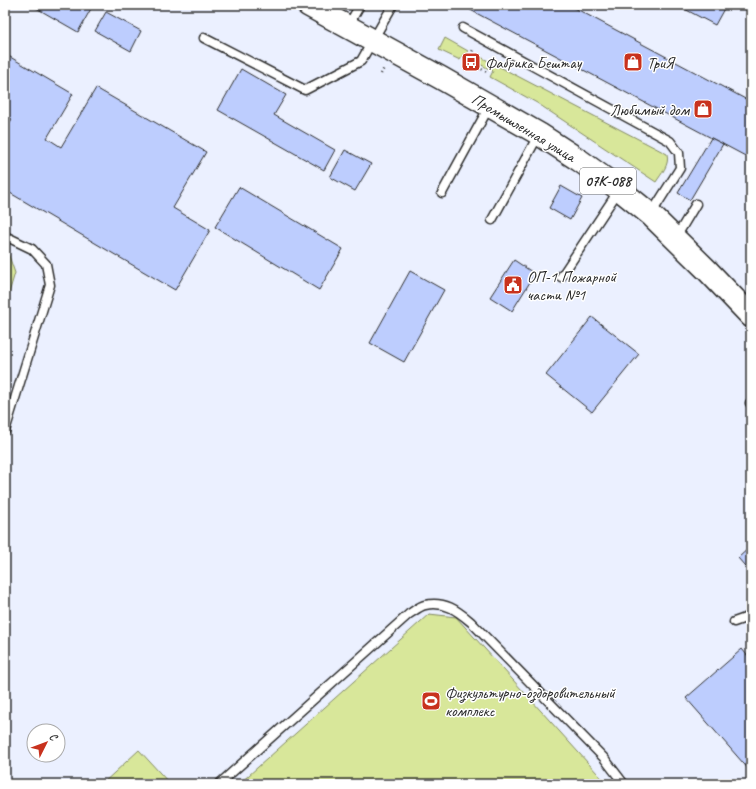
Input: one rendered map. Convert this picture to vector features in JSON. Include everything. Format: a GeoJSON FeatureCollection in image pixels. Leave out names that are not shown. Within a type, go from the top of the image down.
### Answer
{"type":"FeatureCollection","features":[{"type":"Feature","properties":{"kind":"main road","name":"Промышленная улица"},"geometry":{"type":"LineString","coordinates":[[308,5],[441,78],[539,134],[580,160],[651,215],[751,316]]}},
{"type":"Feature","properties":{"kind":"lane"},"geometry":{"type":"LineString","coordinates":[[348,27],[360,5]]}},
{"type":"Feature","properties":{"kind":"lane"},"geometry":{"type":"LineString","coordinates":[[204,38],[305,90],[362,61],[393,5]]}},
{"type":"Feature","properties":{"kind":"lane"},"geometry":{"type":"LineString","coordinates":[[463,28],[670,141],[679,153],[680,168],[651,215]]}},
{"type":"Feature","properties":{"kind":"lane"},"geometry":{"type":"LineString","coordinates":[[442,193],[490,106]]}},
{"type":"Feature","properties":{"kind":"lane"},"geometry":{"type":"LineString","coordinates":[[492,220],[539,134]]}},
{"type":"Feature","properties":{"kind":"lane"},"geometry":{"type":"LineString","coordinates":[[561,277],[619,190]]}},
{"type":"Feature","properties":{"kind":"lane"},"geometry":{"type":"LineString","coordinates":[[673,237],[681,229],[696,204]]}},
{"type":"Feature","properties":{"kind":"lane"},"geometry":{"type":"LineString","coordinates":[[5,236],[32,249],[46,264],[50,285],[5,431]]}},
{"type":"Feature","properties":{"kind":"lane"},"geometry":{"type":"LineString","coordinates":[[219,784],[409,614],[424,605],[442,604],[458,611],[471,622],[604,758],[624,784]]}},
{"type":"Feature","properties":{"kind":"lane"},"geometry":{"type":"LineString","coordinates":[[734,622],[748,617],[751,618]]}},
{"type":"Feature","properties":{"kind":"path"},"geometry":{"type":"LineString","coordinates":[[472,52],[466,61],[488,72]]}},
{"type":"Feature","properties":{"kind":"green space"},"geometry":{"type":"Polygon","coordinates":[[[445,38],[468,51],[466,56],[463,55],[460,60],[439,50],[445,38]]]}},
{"type":"Feature","properties":{"kind":"green space"},"geometry":{"type":"Polygon","coordinates":[[[475,54],[667,154],[668,158],[666,166],[656,182],[537,103],[490,77],[493,71],[472,60],[475,54]]]}},
{"type":"Feature","properties":{"kind":"green space"},"geometry":{"type":"Polygon","coordinates":[[[5,251],[8,253],[15,273],[5,306],[5,251]]]}},
{"type":"Feature","properties":{"kind":"green space","name":"Физкультурно-оздоровительный комплекс"},"geometry":{"type":"Polygon","coordinates":[[[429,614],[456,617],[607,784],[239,784],[429,614]]]}},
{"type":"Feature","properties":{"kind":"green space"},"geometry":{"type":"Polygon","coordinates":[[[139,750],[170,784],[102,784],[139,750]]]}},
{"type":"Feature","properties":{"kind":"building"},"geometry":{"type":"Polygon","coordinates":[[[31,5],[93,5],[78,32],[31,5]]]}},
{"type":"Feature","properties":{"kind":"building"},"geometry":{"type":"Polygon","coordinates":[[[461,5],[569,5],[751,102],[751,159],[461,5]]]}},
{"type":"Feature","properties":{"kind":"building"},"geometry":{"type":"Polygon","coordinates":[[[677,5],[726,5],[715,25],[677,5]]]}},
{"type":"Feature","properties":{"kind":"building"},"geometry":{"type":"Polygon","coordinates":[[[106,12],[141,31],[131,51],[95,31],[106,12]]]}},
{"type":"Feature","properties":{"kind":"building"},"geometry":{"type":"Polygon","coordinates":[[[5,54],[73,94],[47,138],[61,147],[96,88],[206,152],[173,208],[210,230],[175,290],[5,190],[5,131],[12,119],[5,115],[5,54]]]}},
{"type":"Feature","properties":{"kind":"building"},"geometry":{"type":"Polygon","coordinates":[[[241,69],[286,95],[274,115],[335,150],[324,170],[218,110],[241,69]]]}},
{"type":"Feature","properties":{"kind":"building"},"geometry":{"type":"Polygon","coordinates":[[[711,138],[723,144],[690,200],[678,193],[711,138]]]}},
{"type":"Feature","properties":{"kind":"building"},"geometry":{"type":"Polygon","coordinates":[[[345,150],[371,164],[355,191],[330,177],[345,150]]]}},
{"type":"Feature","properties":{"kind":"building"},"geometry":{"type":"Polygon","coordinates":[[[561,186],[582,198],[570,220],[549,208],[561,186]]]}},
{"type":"Feature","properties":{"kind":"building"},"geometry":{"type":"Polygon","coordinates":[[[239,187],[343,249],[319,290],[215,227],[239,187]]]}},
{"type":"Feature","properties":{"kind":"building","name":"ОП-1 Пожарной части №1"},"geometry":{"type":"Polygon","coordinates":[[[514,260],[535,274],[512,311],[490,297],[514,260]]]}},
{"type":"Feature","properties":{"kind":"building"},"geometry":{"type":"Polygon","coordinates":[[[410,271],[444,290],[404,362],[370,343],[410,271]]]}},
{"type":"Feature","properties":{"kind":"building"},"geometry":{"type":"Polygon","coordinates":[[[592,317],[639,354],[592,412],[546,375],[592,317]]]}},
{"type":"Feature","properties":{"kind":"building"},"geometry":{"type":"Polygon","coordinates":[[[751,546],[751,573],[738,558],[751,546]]]}},
{"type":"Feature","properties":{"kind":"building"},"geometry":{"type":"Polygon","coordinates":[[[742,649],[751,660],[751,772],[686,698],[742,649]]]}},
{"type":"Feature","properties":{"kind":"place","name":"Фабрика Бештау"},"geometry":{"type":"Point","coordinates":[471,62]}},
{"type":"Feature","properties":{"kind":"place","name":"ТриЯ"},"geometry":{"type":"Point","coordinates":[633,62]}},
{"type":"Feature","properties":{"kind":"place","name":"Любимый дом"},"geometry":{"type":"Point","coordinates":[703,109]}},
{"type":"Feature","properties":{"kind":"place","name":"ОП-1 Пожарной части №1"},"geometry":{"type":"Point","coordinates":[513,285]}},
{"type":"Feature","properties":{"kind":"place","name":"Физкультурно-оздоровительный комплекс"},"geometry":{"type":"Point","coordinates":[431,701]}}]}
